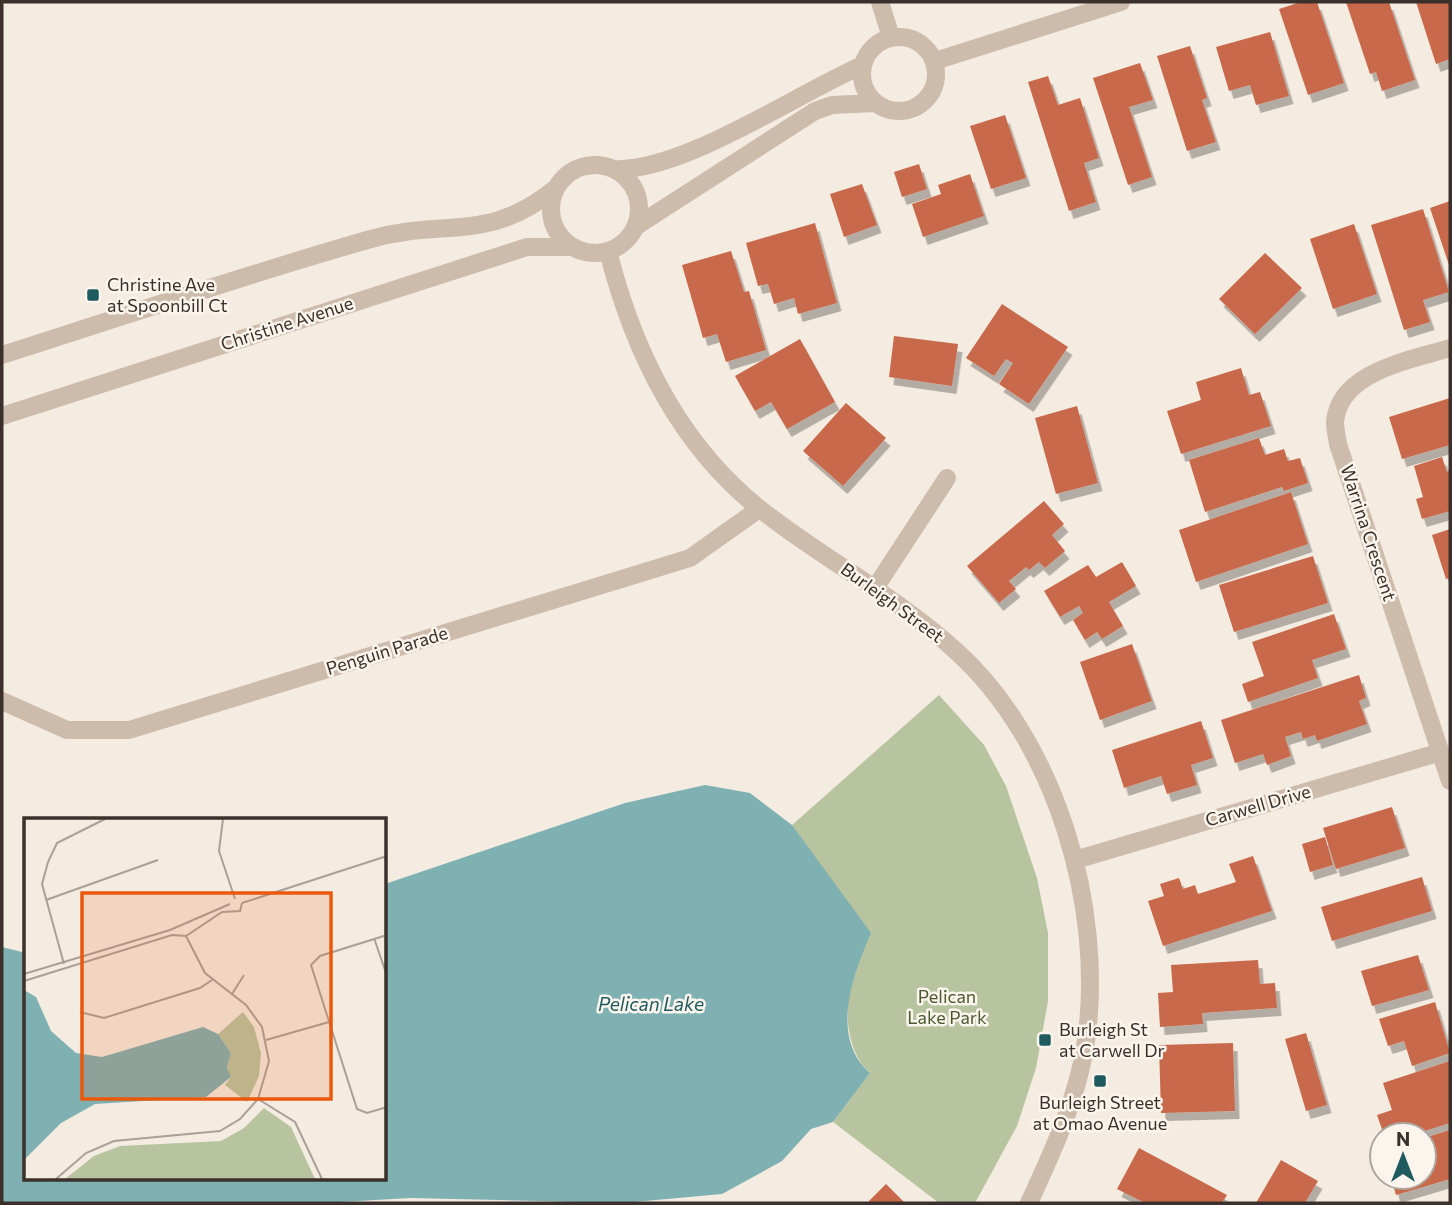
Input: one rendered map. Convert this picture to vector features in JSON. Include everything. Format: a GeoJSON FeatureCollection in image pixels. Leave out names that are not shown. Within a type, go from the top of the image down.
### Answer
{"type":"FeatureCollection","features":[{"type":"Feature","properties":{"kind":"street"},"geometry":{"type":"LineString","coordinates":[[880,2],[891,37]]}},
{"type":"Feature","properties":{"kind":"street"},"geometry":{"type":"LineString","coordinates":[[935,61],[1121,2]]}},
{"type":"Feature","properties":{"kind":"street"},"geometry":{"type":"LineString","coordinates":[[556,188],[551,206],[553,224],[559,236],[574,247],[589,253],[608,251],[621,245],[635,227],[815,111],[832,105],[876,103],[898,111],[921,104],[935,85],[935,61],[922,44],[902,36],[891,37],[873,47],[863,65],[864,86],[876,103]]}},
{"type":"Feature","properties":{"kind":"street"},"geometry":{"type":"LineString","coordinates":[[2,355],[374,237],[487,224],[517,215],[556,188],[567,174],[581,167],[599,165],[613,169],[637,170],[695,150],[863,65]]}},
{"type":"Feature","properties":{"kind":"street"},"geometry":{"type":"LineString","coordinates":[[613,169],[627,178],[637,195],[638,217],[635,227]]}},
{"type":"Feature","properties":{"kind":"street","name":"Christine Avenue"},"geometry":{"type":"LineString","coordinates":[[2,416],[527,247],[574,247]]}},
{"type":"Feature","properties":{"kind":"street","name":"Burleigh Street"},"geometry":{"type":"LineString","coordinates":[[608,251],[620,299],[642,358],[688,433],[717,470],[759,509],[921,620],[959,653],[1011,714],[1049,785],[1075,860],[1088,944],[1090,985],[1086,1041],[1074,1092],[1029,1203]]}},
{"type":"Feature","properties":{"kind":"street","name":"Warrina Crescent"},"geometry":{"type":"LineString","coordinates":[[1450,348],[1367,377],[1343,398],[1335,421],[1338,444],[1450,781]]}},
{"type":"Feature","properties":{"kind":"street"},"geometry":{"type":"LineString","coordinates":[[875,588],[947,478]]}},
{"type":"Feature","properties":{"kind":"street","name":"Penguin Parade"},"geometry":{"type":"LineString","coordinates":[[2,701],[67,730],[129,730],[690,558],[759,509]]}},
{"type":"Feature","properties":{"kind":"street","name":"Carwell Drive"},"geometry":{"type":"LineString","coordinates":[[1075,860],[1441,752]]}},
{"type":"Feature","properties":{"kind":"green space","name":"Pelican Lake Park"},"geometry":{"type":"Polygon","coordinates":[[[939,695],[984,745],[1006,786],[1037,878],[1048,933],[1048,1001],[1036,1068],[1017,1126],[975,1203],[939,1203],[833,1122],[870,1073],[857,1056],[848,1026],[849,993],[857,966],[829,891],[792,825],[939,695]]]}},
{"type":"Feature","properties":{"kind":"water","name":"Pelican Lake"},"geometry":{"type":"Polygon","coordinates":[[[705,785],[750,793],[792,825],[871,933],[857,968],[848,1005],[850,1042],[870,1073],[833,1122],[811,1129],[782,1161],[722,1194],[623,1203],[411,1198],[322,1203],[2,1203],[2,947],[24,952],[24,1180],[387,1180],[387,883],[625,803],[705,785]]]}},
{"type":"Feature","properties":{"kind":"building"},"geometry":{"type":"Polygon","coordinates":[[[1301,2],[1317,2],[1344,83],[1308,95],[1279,9],[1301,2]]]}},
{"type":"Feature","properties":{"kind":"building"},"geometry":{"type":"Polygon","coordinates":[[[1346,2],[1389,2],[1415,80],[1382,91],[1376,72],[1370,74],[1346,2]]]}},
{"type":"Feature","properties":{"kind":"building"},"geometry":{"type":"Polygon","coordinates":[[[1416,2],[1450,2],[1450,59],[1436,64],[1416,2]]]}},
{"type":"Feature","properties":{"kind":"building"},"geometry":{"type":"Polygon","coordinates":[[[1270,32],[1289,96],[1256,105],[1250,85],[1229,91],[1216,47],[1270,32]]]}},
{"type":"Feature","properties":{"kind":"building"},"geometry":{"type":"Polygon","coordinates":[[[1190,46],[1207,98],[1202,100],[1216,142],[1187,151],[1157,56],[1190,46]]]}},
{"type":"Feature","properties":{"kind":"building"},"geometry":{"type":"Polygon","coordinates":[[[1140,63],[1153,100],[1129,107],[1152,177],[1128,185],[1093,78],[1140,63]]]}},
{"type":"Feature","properties":{"kind":"building"},"geometry":{"type":"Polygon","coordinates":[[[1048,76],[1058,105],[1080,98],[1099,158],[1084,163],[1096,202],[1069,211],[1028,82],[1048,76]]]}},
{"type":"Feature","properties":{"kind":"building"},"geometry":{"type":"Polygon","coordinates":[[[1005,115],[1026,178],[991,189],[970,126],[1005,115]]]}},
{"type":"Feature","properties":{"kind":"building"},"geometry":{"type":"Polygon","coordinates":[[[919,164],[927,189],[902,197],[894,172],[919,164]]]}},
{"type":"Feature","properties":{"kind":"building"},"geometry":{"type":"Polygon","coordinates":[[[970,174],[984,216],[923,237],[912,204],[941,194],[938,185],[970,174]]]}},
{"type":"Feature","properties":{"kind":"building"},"geometry":{"type":"Polygon","coordinates":[[[862,184],[877,225],[844,237],[830,194],[862,184]]]}},
{"type":"Feature","properties":{"kind":"building"},"geometry":{"type":"Polygon","coordinates":[[[1450,201],[1450,268],[1430,208],[1450,201]]]}},
{"type":"Feature","properties":{"kind":"building"},"geometry":{"type":"Polygon","coordinates":[[[1423,209],[1449,292],[1423,300],[1430,322],[1404,330],[1371,225],[1423,209]]]}},
{"type":"Feature","properties":{"kind":"building"},"geometry":{"type":"Polygon","coordinates":[[[815,223],[837,303],[798,314],[794,298],[774,304],[768,284],[758,286],[746,243],[815,223]]]}},
{"type":"Feature","properties":{"kind":"building"},"geometry":{"type":"Polygon","coordinates":[[[1354,224],[1377,294],[1333,309],[1310,239],[1354,224]]]}},
{"type":"Feature","properties":{"kind":"building"},"geometry":{"type":"Polygon","coordinates":[[[731,251],[744,292],[749,291],[766,350],[726,362],[717,334],[703,338],[682,265],[731,251]]]}},
{"type":"Feature","properties":{"kind":"building"},"geometry":{"type":"Polygon","coordinates":[[[1265,253],[1302,288],[1255,334],[1219,299],[1265,253]]]}},
{"type":"Feature","properties":{"kind":"building"},"geometry":{"type":"Polygon","coordinates":[[[1002,304],[1068,347],[1029,404],[999,384],[1013,363],[1006,359],[994,376],[966,358],[1002,304]]]}},
{"type":"Feature","properties":{"kind":"building"},"geometry":{"type":"Polygon","coordinates":[[[894,336],[958,344],[952,386],[889,377],[894,336]]]}},
{"type":"Feature","properties":{"kind":"building"},"geometry":{"type":"Polygon","coordinates":[[[800,339],[835,402],[787,429],[771,402],[755,411],[735,376],[800,339]]]}},
{"type":"Feature","properties":{"kind":"building"},"geometry":{"type":"Polygon","coordinates":[[[1241,368],[1249,395],[1260,392],[1271,426],[1181,454],[1167,411],[1201,400],[1196,382],[1241,368]]]}},
{"type":"Feature","properties":{"kind":"building"},"geometry":{"type":"Polygon","coordinates":[[[1450,398],[1450,445],[1402,459],[1389,417],[1450,398]]]}},
{"type":"Feature","properties":{"kind":"building"},"geometry":{"type":"Polygon","coordinates":[[[846,403],[886,438],[843,486],[803,451],[846,403]]]}},
{"type":"Feature","properties":{"kind":"building"},"geometry":{"type":"Polygon","coordinates":[[[1077,406],[1098,483],[1056,494],[1035,418],[1077,406]]]}},
{"type":"Feature","properties":{"kind":"building"},"geometry":{"type":"Polygon","coordinates":[[[1259,438],[1265,455],[1284,449],[1288,461],[1300,458],[1308,483],[1284,491],[1282,487],[1205,512],[1189,460],[1259,438]]]}},
{"type":"Feature","properties":{"kind":"building"},"geometry":{"type":"Polygon","coordinates":[[[1442,457],[1447,472],[1450,470],[1450,511],[1422,519],[1416,499],[1423,497],[1414,466],[1442,457]]]}},
{"type":"Feature","properties":{"kind":"building"},"geometry":{"type":"Polygon","coordinates":[[[1291,492],[1308,544],[1196,582],[1179,530],[1291,492]]]}},
{"type":"Feature","properties":{"kind":"building"},"geometry":{"type":"Polygon","coordinates":[[[1044,501],[1064,524],[1052,535],[1065,551],[1045,568],[1039,562],[1029,570],[1026,567],[1009,581],[1016,589],[999,603],[967,566],[1044,501]]]}},
{"type":"Feature","properties":{"kind":"building"},"geometry":{"type":"Polygon","coordinates":[[[1450,529],[1450,578],[1446,579],[1432,535],[1450,529]]]}},
{"type":"Feature","properties":{"kind":"building"},"geometry":{"type":"Polygon","coordinates":[[[1313,556],[1328,603],[1234,632],[1219,585],[1313,556]]]}},
{"type":"Feature","properties":{"kind":"building"},"geometry":{"type":"Polygon","coordinates":[[[1122,562],[1136,586],[1109,602],[1123,626],[1102,639],[1097,632],[1085,640],[1073,620],[1083,613],[1079,606],[1060,617],[1044,591],[1088,565],[1096,577],[1122,562]]]}},
{"type":"Feature","properties":{"kind":"building"},"geometry":{"type":"Polygon","coordinates":[[[1334,614],[1346,649],[1312,660],[1318,678],[1248,702],[1242,684],[1264,676],[1252,642],[1334,614]]]}},
{"type":"Feature","properties":{"kind":"building"},"geometry":{"type":"Polygon","coordinates":[[[1132,644],[1152,701],[1100,720],[1080,662],[1132,644]]]}},
{"type":"Feature","properties":{"kind":"building"},"geometry":{"type":"Polygon","coordinates":[[[1359,675],[1366,698],[1359,701],[1367,724],[1317,741],[1315,735],[1303,739],[1301,732],[1285,737],[1291,756],[1267,765],[1263,754],[1235,763],[1221,720],[1359,675]]]}},
{"type":"Feature","properties":{"kind":"building"},"geometry":{"type":"Polygon","coordinates":[[[1201,721],[1213,758],[1191,765],[1197,785],[1167,794],[1161,776],[1124,788],[1112,750],[1201,721]]]}},
{"type":"Feature","properties":{"kind":"building"},"geometry":{"type":"Polygon","coordinates":[[[1392,807],[1405,848],[1336,869],[1323,828],[1392,807]]]}},
{"type":"Feature","properties":{"kind":"building"},"geometry":{"type":"Polygon","coordinates":[[[1325,837],[1333,865],[1310,872],[1302,844],[1325,837]]]}},
{"type":"Feature","properties":{"kind":"building"},"geometry":{"type":"Polygon","coordinates":[[[1253,856],[1272,911],[1163,946],[1148,901],[1164,896],[1160,884],[1179,878],[1183,889],[1195,885],[1198,894],[1236,882],[1229,864],[1253,856]]]}},
{"type":"Feature","properties":{"kind":"building"},"geometry":{"type":"Polygon","coordinates":[[[1422,877],[1432,911],[1332,941],[1321,907],[1422,877]]]}},
{"type":"Feature","properties":{"kind":"building"},"geometry":{"type":"Polygon","coordinates":[[[1418,955],[1429,990],[1372,1006],[1361,971],[1418,955]]]}},
{"type":"Feature","properties":{"kind":"building"},"geometry":{"type":"Polygon","coordinates":[[[1258,960],[1260,984],[1275,983],[1277,1008],[1202,1013],[1203,1024],[1160,1027],[1158,993],[1173,992],[1171,965],[1258,960]]]}},
{"type":"Feature","properties":{"kind":"building"},"geometry":{"type":"Polygon","coordinates":[[[1435,1002],[1450,1053],[1412,1066],[1404,1041],[1388,1046],[1379,1019],[1435,1002]]]}},
{"type":"Feature","properties":{"kind":"building"},"geometry":{"type":"Polygon","coordinates":[[[1306,1033],[1327,1105],[1306,1111],[1285,1039],[1306,1033]]]}},
{"type":"Feature","properties":{"kind":"building"},"geometry":{"type":"Polygon","coordinates":[[[1233,1043],[1235,1111],[1161,1113],[1159,1045],[1233,1043]]]}},
{"type":"Feature","properties":{"kind":"building"},"geometry":{"type":"Polygon","coordinates":[[[1450,1061],[1450,1123],[1438,1127],[1438,1121],[1379,1121],[1377,1115],[1392,1110],[1383,1083],[1450,1061]]]}},
{"type":"Feature","properties":{"kind":"building"},"geometry":{"type":"Polygon","coordinates":[[[1450,1130],[1450,1179],[1438,1183],[1438,1134],[1450,1130]]]}},
{"type":"Feature","properties":{"kind":"building"},"geometry":{"type":"Polygon","coordinates":[[[1139,1148],[1227,1195],[1222,1203],[1145,1203],[1117,1189],[1139,1148]]]}},
{"type":"Feature","properties":{"kind":"building"},"geometry":{"type":"Polygon","coordinates":[[[1281,1160],[1318,1181],[1305,1203],[1256,1203],[1281,1160]]]}},
{"type":"Feature","properties":{"kind":"building"},"geometry":{"type":"Polygon","coordinates":[[[886,1184],[905,1203],[867,1203],[886,1184]]]}},
{"type":"Feature","properties":{"kind":"place","name":"Christine Ave at Spoonbill Ct"},"geometry":{"type":"Point","coordinates":[93,295]}},
{"type":"Feature","properties":{"kind":"place","name":"Burleigh St at Carwell Dr"},"geometry":{"type":"Point","coordinates":[1045,1040]}},
{"type":"Feature","properties":{"kind":"place","name":"Burleigh Street at Omao Avenue"},"geometry":{"type":"Point","coordinates":[1100,1081]}}]}
